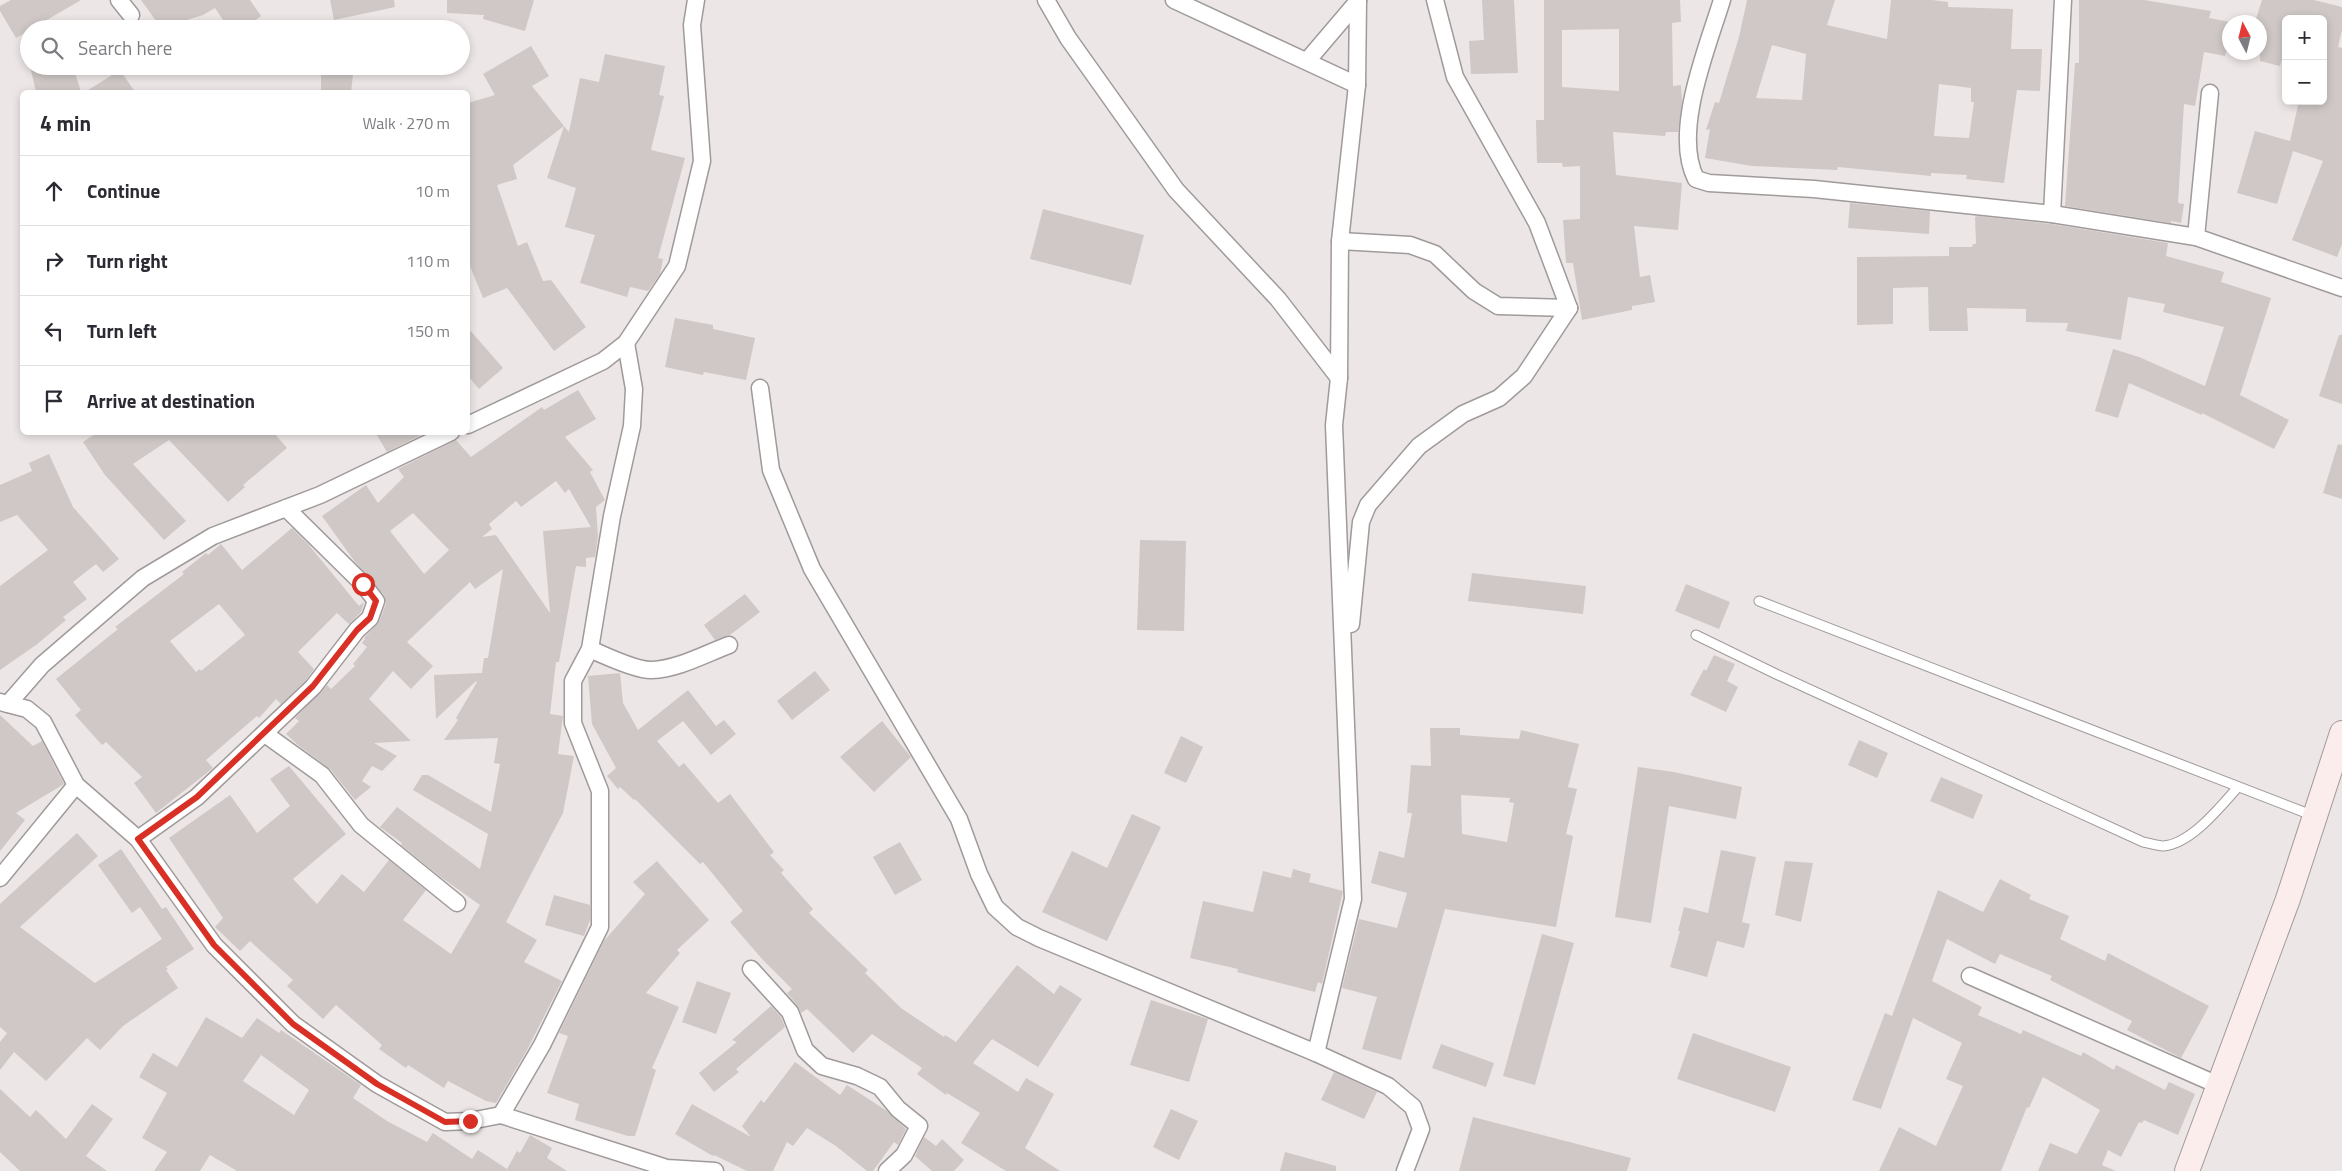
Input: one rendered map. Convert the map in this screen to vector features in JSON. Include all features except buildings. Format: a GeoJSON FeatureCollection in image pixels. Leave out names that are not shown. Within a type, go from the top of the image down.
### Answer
{"type":"FeatureCollection","features":[{"type":"Feature","properties":{"kind":"street"},"geometry":{"type":"LineString","coordinates":[[119,0],[131,15]]}},
{"type":"Feature","properties":{"kind":"street"},"geometry":{"type":"LineString","coordinates":[[470,424],[603,361],[626,343],[677,266],[702,161],[692,25],[696,0]]}},
{"type":"Feature","properties":{"kind":"street"},"geometry":{"type":"LineString","coordinates":[[1046,0],[1068,38],[1176,190],[1278,300],[1339,378]]}},
{"type":"Feature","properties":{"kind":"street"},"geometry":{"type":"LineString","coordinates":[[1174,0],[1357,85]]}},
{"type":"Feature","properties":{"kind":"street"},"geometry":{"type":"LineString","coordinates":[[1435,0],[1455,77],[1537,223],[1569,308]]}},
{"type":"Feature","properties":{"kind":"street"},"geometry":{"type":"LineString","coordinates":[[1722,0],[1688,114],[1690,167],[1696,179],[1709,183],[1814,189],[2052,214],[2196,237],[2342,288]]}},
{"type":"Feature","properties":{"kind":"street"},"geometry":{"type":"LineString","coordinates":[[2052,214],[2063,0]]}},
{"type":"Feature","properties":{"kind":"street"},"geometry":{"type":"LineString","coordinates":[[1307,61],[1358,1]]}},
{"type":"Feature","properties":{"kind":"street"},"geometry":{"type":"LineString","coordinates":[[1316,1053],[1353,899],[1346,674],[1334,426],[1339,378],[1340,241],[1357,85],[1358,1]]}},
{"type":"Feature","properties":{"kind":"street"},"geometry":{"type":"LineString","coordinates":[[2196,237],[2210,93]]}},
{"type":"Feature","properties":{"kind":"street"},"geometry":{"type":"LineString","coordinates":[[1340,241],[1410,245],[1435,254],[1474,291],[1498,306],[1569,308]]}},
{"type":"Feature","properties":{"kind":"street"},"geometry":{"type":"LineString","coordinates":[[1346,674],[1362,522],[1368,505],[1419,446],[1463,414],[1499,398],[1524,376],[1569,308]]}},
{"type":"Feature","properties":{"kind":"street"},"geometry":{"type":"LineString","coordinates":[[501,1115],[542,1045],[600,926],[600,791],[573,723],[573,681],[590,649],[612,516],[632,426],[634,389],[626,343]]}},
{"type":"Feature","properties":{"kind":"street"},"geometry":{"type":"LineString","coordinates":[[760,388],[771,470],[812,569],[959,819],[979,874],[995,907],[1017,927],[1038,938],[1316,1053],[1388,1086],[1412,1107],[1421,1129],[1405,1171]]}},
{"type":"Feature","properties":{"kind":"street"},"geometry":{"type":"LineString","coordinates":[[4,703],[42,665],[143,578],[213,536],[320,495],[445,435]]}},
{"type":"Feature","properties":{"kind":"street"},"geometry":{"type":"LineString","coordinates":[[138,839],[197,797],[265,734],[313,686],[357,630],[370,618],[376,601],[363,584],[286,508]]}},
{"type":"Feature","properties":{"kind":"street"},"geometry":{"type":"LineString","coordinates":[[590,649],[609,658],[651,670],[685,662],[729,645]]}},
{"type":"Feature","properties":{"kind":"street"},"geometry":{"type":"LineString","coordinates":[[4,703],[27,709],[43,722],[76,785],[138,839],[214,945],[293,1024],[377,1084],[445,1122],[470,1121],[501,1115],[667,1168],[715,1171]]}},
{"type":"Feature","properties":{"kind":"street"},"geometry":{"type":"LineString","coordinates":[[2187,1171],[2288,900],[2342,733]]}},
{"type":"Feature","properties":{"kind":"street"},"geometry":{"type":"LineString","coordinates":[[265,734],[322,775],[361,825],[457,904]]}},
{"type":"Feature","properties":{"kind":"street"},"geometry":{"type":"LineString","coordinates":[[0,878],[76,785]]}},
{"type":"Feature","properties":{"kind":"street"},"geometry":{"type":"LineString","coordinates":[[751,969],[790,1012],[805,1050],[822,1066],[880,1087],[898,1109],[920,1126],[904,1155],[887,1171]]}},
{"type":"Feature","properties":{"kind":"street"},"geometry":{"type":"LineString","coordinates":[[1970,976],[2218,1085]]}},
{"type":"Feature","properties":{"kind":"lane"},"geometry":{"type":"LineString","coordinates":[[1759,601],[2314,816]]}},
{"type":"Feature","properties":{"kind":"lane"},"geometry":{"type":"LineString","coordinates":[[1696,635],[1784,678],[2143,842],[2162,846],[2182,840],[2206,822],[2238,787]]}},
{"type":"Feature","properties":{"kind":"route"},"geometry":{"type":"LineString","coordinates":[[363,584],[376,601],[370,618],[357,630],[313,686],[197,797],[138,839],[214,945],[293,1024],[377,1084],[445,1122],[470,1121]]}}]}
